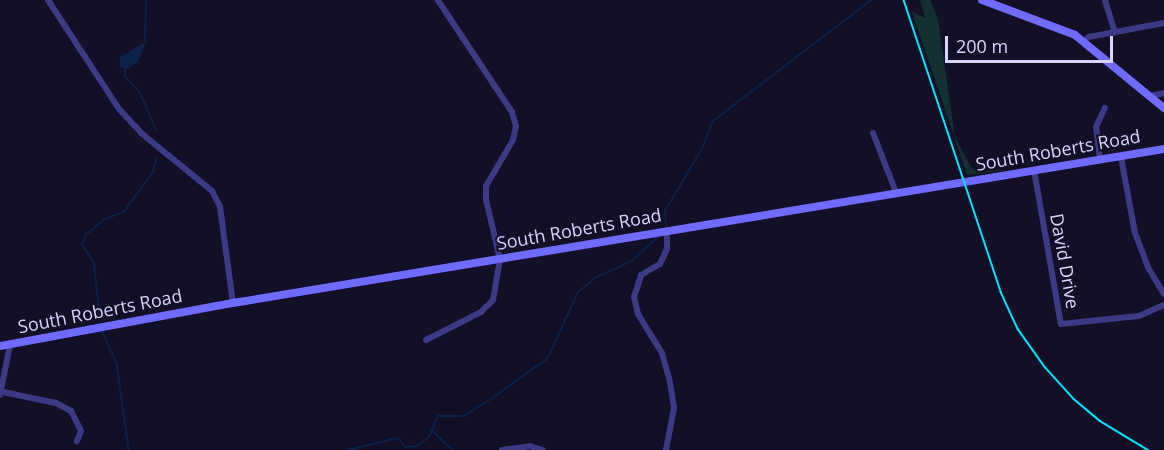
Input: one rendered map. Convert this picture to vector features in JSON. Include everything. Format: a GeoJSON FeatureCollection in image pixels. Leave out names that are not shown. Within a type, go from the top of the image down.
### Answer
{"type":"FeatureCollection","features":[{"type":"Feature","properties":{"kind":"street"},"geometry":{"type":"LineString","coordinates":[[48,0],[119,108],[141,133],[212,190],[220,207],[233,303]]}},
{"type":"Feature","properties":{"kind":"street"},"geometry":{"type":"LineString","coordinates":[[426,340],[481,312],[493,300],[500,259],[486,200],[486,186],[513,140],[516,126],[512,112],[438,0]]}},
{"type":"Feature","properties":{"kind":"street"},"geometry":{"type":"LineString","coordinates":[[982,0],[1061,27],[1084,41],[1164,108]]}},
{"type":"Feature","properties":{"kind":"street"},"geometry":{"type":"LineString","coordinates":[[1105,0],[1115,33]]}},
{"type":"Feature","properties":{"kind":"street"},"geometry":{"type":"LineString","coordinates":[[1084,41],[1164,23]]}},
{"type":"Feature","properties":{"kind":"street"},"geometry":{"type":"LineString","coordinates":[[1149,96],[1164,93]]}},
{"type":"Feature","properties":{"kind":"street"},"geometry":{"type":"LineString","coordinates":[[1100,159],[1096,127],[1105,108]]}},
{"type":"Feature","properties":{"kind":"street"},"geometry":{"type":"LineString","coordinates":[[873,133],[897,195]]}},
{"type":"Feature","properties":{"kind":"street","name":"South Roberts Road"},"geometry":{"type":"LineString","coordinates":[[0,346],[233,303],[897,195],[1164,149]]}},
{"type":"Feature","properties":{"kind":"street"},"geometry":{"type":"LineString","coordinates":[[1121,157],[1135,233],[1149,269],[1164,294]]}},
{"type":"Feature","properties":{"kind":"street","name":"David Drive"},"geometry":{"type":"LineString","coordinates":[[1034,170],[1061,324],[1139,316],[1164,305]]}},
{"type":"Feature","properties":{"kind":"street"},"geometry":{"type":"LineString","coordinates":[[666,450],[674,408],[669,378],[662,353],[638,314],[634,297],[641,274],[660,264],[667,249],[667,231]]}},
{"type":"Feature","properties":{"kind":"street"},"geometry":{"type":"LineString","coordinates":[[10,345],[2,394],[56,403],[70,411],[81,431],[77,441]]}},
{"type":"Feature","properties":{"kind":"street"},"geometry":{"type":"LineString","coordinates":[[502,450],[530,446],[542,450]]}},
{"type":"Feature","properties":{"kind":"green space"},"geometry":{"type":"Polygon","coordinates":[[[920,0],[930,0],[938,19],[955,137],[971,167],[977,172],[1018,169],[967,175],[912,12],[925,18],[920,0]]]}},
{"type":"Feature","properties":{"kind":"water"},"geometry":{"type":"Polygon","coordinates":[[[147,41],[138,61],[129,69],[119,67],[120,57],[147,41]]]}},
{"type":"Feature","properties":{"kind":"waterway"},"geometry":{"type":"LineString","coordinates":[[145,41],[146,0]]}},
{"type":"Feature","properties":{"kind":"waterway"},"geometry":{"type":"LineString","coordinates":[[666,226],[665,211],[702,149],[713,121],[871,0]]}},
{"type":"Feature","properties":{"kind":"waterway"},"geometry":{"type":"LineString","coordinates":[[126,68],[125,76],[141,94],[156,129]]}},
{"type":"Feature","properties":{"kind":"waterway"},"geometry":{"type":"LineString","coordinates":[[100,321],[94,263],[82,245],[86,235],[103,220],[124,212],[153,172],[156,159]]}},
{"type":"Feature","properties":{"kind":"waterway"},"geometry":{"type":"LineString","coordinates":[[349,450],[398,438],[406,447],[417,446],[429,437],[438,416],[464,416],[491,399],[548,358],[578,292],[595,278],[632,261],[658,237]]}},
{"type":"Feature","properties":{"kind":"waterway"},"geometry":{"type":"LineString","coordinates":[[103,332],[117,363],[129,450]]}},
{"type":"Feature","properties":{"kind":"waterway"},"geometry":{"type":"LineString","coordinates":[[432,430],[453,450]]}},
{"type":"Feature","properties":{"kind":"tram line"},"geometry":{"type":"LineString","coordinates":[[904,0],[1001,292],[1018,329],[1045,367],[1074,399],[1100,421],[1148,450]]}}]}
